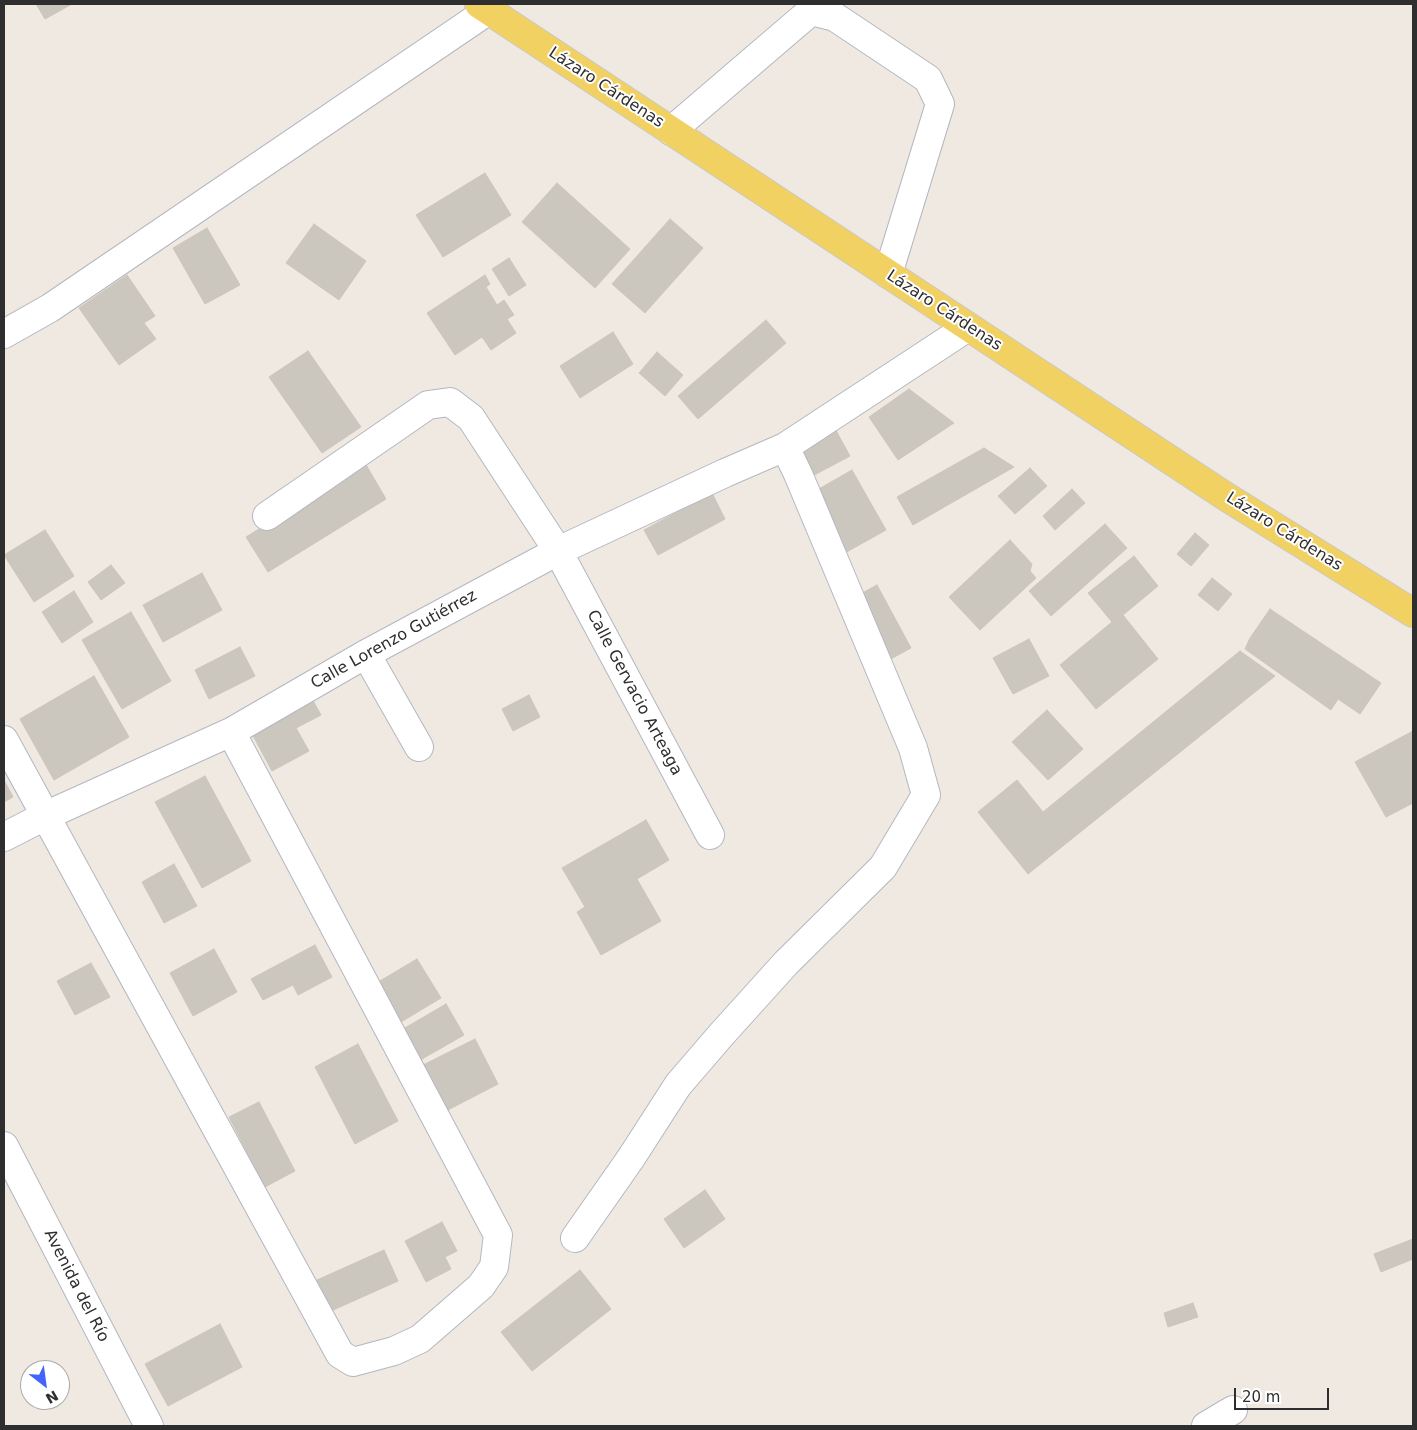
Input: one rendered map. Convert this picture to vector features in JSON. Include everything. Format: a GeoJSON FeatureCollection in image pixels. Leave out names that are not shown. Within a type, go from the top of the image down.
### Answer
{"type":"FeatureCollection","features":[{"type":"Feature","properties":{"kind":"main road","name":"Lázaro Cárdenas"},"geometry":{"type":"LineString","coordinates":[[484,7],[1225,496],[1413,613]]}},
{"type":"Feature","properties":{"kind":"street"},"geometry":{"type":"LineString","coordinates":[[4,334],[50,308],[484,7]]}},
{"type":"Feature","properties":{"kind":"street"},"geometry":{"type":"LineString","coordinates":[[671,130],[811,11],[835,16],[928,79],[940,104],[888,274]]}},
{"type":"Feature","properties":{"kind":"street","name":"Calle Lorenzo Gutiérrez"},"geometry":{"type":"LineString","coordinates":[[4,837],[45,816],[230,732],[366,654],[558,551],[785,447],[968,327]]}},
{"type":"Feature","properties":{"kind":"street","name":"Calle Gervacio Arteaga"},"geometry":{"type":"LineString","coordinates":[[267,516],[428,405],[450,402],[470,418],[558,551],[710,835]]}},
{"type":"Feature","properties":{"kind":"street"},"geometry":{"type":"LineString","coordinates":[[575,1238],[631,1158],[678,1085],[786,963],[883,867],[926,795],[913,748],[785,447]]}},
{"type":"Feature","properties":{"kind":"street"},"geometry":{"type":"LineString","coordinates":[[366,654],[419,747]]}},
{"type":"Feature","properties":{"kind":"street"},"geometry":{"type":"LineString","coordinates":[[4,740],[340,1354],[353,1362],[394,1351],[420,1339],[481,1286],[494,1267],[498,1235],[230,732]]}},
{"type":"Feature","properties":{"kind":"street","name":"Avenida del Río"},"geometry":{"type":"LineString","coordinates":[[4,1146],[149,1426]]}},
{"type":"Feature","properties":{"kind":"street"},"geometry":{"type":"LineString","coordinates":[[1206,1426],[1234,1410]]}},
{"type":"Feature","properties":{"kind":"building"},"geometry":{"type":"Polygon","coordinates":[[[36,4],[72,4],[45,19],[36,4]]]}},
{"type":"Feature","properties":{"kind":"building"},"geometry":{"type":"Polygon","coordinates":[[[485,173],[511,215],[443,257],[416,215],[485,173]]]}},
{"type":"Feature","properties":{"kind":"building"},"geometry":{"type":"Polygon","coordinates":[[[557,183],[630,249],[595,288],[522,222],[557,183]]]}},
{"type":"Feature","properties":{"kind":"building"},"geometry":{"type":"Polygon","coordinates":[[[670,219],[703,248],[645,313],[612,284],[670,219]]]}},
{"type":"Feature","properties":{"kind":"building"},"geometry":{"type":"Polygon","coordinates":[[[314,224],[366,261],[339,300],[286,263],[314,224]]]}},
{"type":"Feature","properties":{"kind":"building"},"geometry":{"type":"Polygon","coordinates":[[[207,228],[240,285],[205,304],[173,248],[207,228]]]}},
{"type":"Feature","properties":{"kind":"building"},"geometry":{"type":"Polygon","coordinates":[[[509,258],[526,285],[509,296],[492,269],[509,258]]]}},
{"type":"Feature","properties":{"kind":"building"},"geometry":{"type":"Polygon","coordinates":[[[127,275],[155,316],[144,323],[156,339],[119,365],[79,308],[127,275]]]}},
{"type":"Feature","properties":{"kind":"building"},"geometry":{"type":"Polygon","coordinates":[[[485,275],[490,284],[486,287],[497,305],[504,300],[514,315],[507,319],[516,333],[491,350],[482,337],[455,355],[427,313],[485,275]]]}},
{"type":"Feature","properties":{"kind":"building"},"geometry":{"type":"Polygon","coordinates":[[[766,320],[786,343],[698,419],[678,396],[766,320]]]}},
{"type":"Feature","properties":{"kind":"building"},"geometry":{"type":"Polygon","coordinates":[[[613,332],[633,364],[580,398],[560,366],[613,332]]]}},
{"type":"Feature","properties":{"kind":"building"},"geometry":{"type":"Polygon","coordinates":[[[308,351],[361,427],[322,453],[269,377],[308,351]]]}},
{"type":"Feature","properties":{"kind":"building"},"geometry":{"type":"Polygon","coordinates":[[[657,352],[683,375],[665,396],[639,373],[657,352]]]}},
{"type":"Feature","properties":{"kind":"building"},"geometry":{"type":"Polygon","coordinates":[[[909,389],[954,423],[898,460],[869,417],[909,389]]]}},
{"type":"Feature","properties":{"kind":"building"},"geometry":{"type":"Polygon","coordinates":[[[834,427],[850,456],[805,480],[789,451],[834,427]]]}},
{"type":"Feature","properties":{"kind":"building"},"geometry":{"type":"Polygon","coordinates":[[[984,448],[1014,467],[913,525],[897,497],[984,448]]]}},
{"type":"Feature","properties":{"kind":"building"},"geometry":{"type":"Polygon","coordinates":[[[365,463],[386,499],[268,572],[246,537],[365,463]]]}},
{"type":"Feature","properties":{"kind":"building"},"geometry":{"type":"Polygon","coordinates":[[[1030,468],[1047,486],[1015,514],[998,496],[1030,468]]]}},
{"type":"Feature","properties":{"kind":"building"},"geometry":{"type":"Polygon","coordinates":[[[852,470],[886,530],[843,554],[810,494],[852,470]]]}},
{"type":"Feature","properties":{"kind":"building"},"geometry":{"type":"Polygon","coordinates":[[[1072,489],[1085,503],[1055,530],[1043,516],[1072,489]]]}},
{"type":"Feature","properties":{"kind":"building"},"geometry":{"type":"Polygon","coordinates":[[[712,493],[725,519],[658,555],[644,530],[712,493]]]}},
{"type":"Feature","properties":{"kind":"building"},"geometry":{"type":"Polygon","coordinates":[[[1105,524],[1127,548],[1051,616],[1029,591],[1105,524]]]}},
{"type":"Feature","properties":{"kind":"building"},"geometry":{"type":"Polygon","coordinates":[[[45,530],[74,576],[34,602],[4,555],[45,530]]]}},
{"type":"Feature","properties":{"kind":"building"},"geometry":{"type":"Polygon","coordinates":[[[1195,533],[1209,545],[1191,566],[1177,554],[1195,533]]]}},
{"type":"Feature","properties":{"kind":"building"},"geometry":{"type":"Polygon","coordinates":[[[1010,540],[1032,564],[1030,571],[1036,578],[980,630],[949,597],[1010,540]]]}},
{"type":"Feature","properties":{"kind":"building"},"geometry":{"type":"Polygon","coordinates":[[[1134,556],[1158,586],[1123,615],[1158,659],[1096,709],[1060,665],[1112,622],[1088,593],[1134,556]]]}},
{"type":"Feature","properties":{"kind":"building"},"geometry":{"type":"Polygon","coordinates":[[[111,565],[125,583],[101,600],[88,582],[111,565]]]}},
{"type":"Feature","properties":{"kind":"building"},"geometry":{"type":"Polygon","coordinates":[[[202,573],[222,610],[163,642],[143,605],[202,573]]]}},
{"type":"Feature","properties":{"kind":"building"},"geometry":{"type":"Polygon","coordinates":[[[1212,578],[1232,594],[1218,611],[1198,595],[1212,578]]]}},
{"type":"Feature","properties":{"kind":"building"},"geometry":{"type":"Polygon","coordinates":[[[877,585],[911,648],[887,661],[853,598],[877,585]]]}},
{"type":"Feature","properties":{"kind":"building"},"geometry":{"type":"Polygon","coordinates":[[[74,591],[93,622],[62,643],[42,612],[74,591]]]}},
{"type":"Feature","properties":{"kind":"building"},"geometry":{"type":"Polygon","coordinates":[[[1270,609],[1381,683],[1360,714],[1338,699],[1331,710],[1245,649],[1250,638],[1270,609]]]}},
{"type":"Feature","properties":{"kind":"building"},"geometry":{"type":"Polygon","coordinates":[[[131,612],[171,681],[122,709],[82,640],[131,612]]]}},
{"type":"Feature","properties":{"kind":"building"},"geometry":{"type":"Polygon","coordinates":[[[1029,639],[1049,676],[1013,694],[993,658],[1029,639]]]}},
{"type":"Feature","properties":{"kind":"building"},"geometry":{"type":"Polygon","coordinates":[[[240,647],[255,676],[209,699],[195,670],[240,647]]]}},
{"type":"Feature","properties":{"kind":"building"},"geometry":{"type":"Polygon","coordinates":[[[1240,651],[1275,676],[1028,874],[978,812],[1017,780],[1043,812],[1240,651]]]}},
{"type":"Feature","properties":{"kind":"building"},"geometry":{"type":"Polygon","coordinates":[[[94,676],[129,737],[54,780],[20,719],[94,676]]]}},
{"type":"Feature","properties":{"kind":"building"},"geometry":{"type":"Polygon","coordinates":[[[529,695],[540,717],[513,731],[502,709],[529,695]]]}},
{"type":"Feature","properties":{"kind":"building"},"geometry":{"type":"Polygon","coordinates":[[[311,697],[321,715],[296,728],[309,751],[272,771],[250,730],[311,697]]]}},
{"type":"Feature","properties":{"kind":"building"},"geometry":{"type":"Polygon","coordinates":[[[1047,710],[1083,749],[1048,780],[1012,742],[1047,710]]]}},
{"type":"Feature","properties":{"kind":"building"},"geometry":{"type":"Polygon","coordinates":[[[1413,731],[1413,803],[1386,817],[1355,762],[1413,731]]]}},
{"type":"Feature","properties":{"kind":"building"},"geometry":{"type":"Polygon","coordinates":[[[205,776],[251,861],[202,888],[155,802],[205,776]]]}},
{"type":"Feature","properties":{"kind":"building"},"geometry":{"type":"Polygon","coordinates":[[[4,780],[13,797],[4,802],[4,780]]]}},
{"type":"Feature","properties":{"kind":"building"},"geometry":{"type":"Polygon","coordinates":[[[646,820],[669,860],[637,879],[661,921],[601,955],[577,912],[585,907],[562,868],[646,820]]]}},
{"type":"Feature","properties":{"kind":"building"},"geometry":{"type":"Polygon","coordinates":[[[174,864],[197,906],[164,923],[142,882],[174,864]]]}},
{"type":"Feature","properties":{"kind":"building"},"geometry":{"type":"Polygon","coordinates":[[[315,945],[332,977],[298,995],[293,985],[263,1000],[251,979],[315,945]]]}},
{"type":"Feature","properties":{"kind":"building"},"geometry":{"type":"Polygon","coordinates":[[[214,949],[237,992],[193,1016],[170,973],[214,949]]]}},
{"type":"Feature","properties":{"kind":"building"},"geometry":{"type":"Polygon","coordinates":[[[417,959],[441,998],[396,1025],[373,985],[417,959]]]}},
{"type":"Feature","properties":{"kind":"building"},"geometry":{"type":"Polygon","coordinates":[[[91,963],[110,997],[75,1015],[57,981],[91,963]]]}},
{"type":"Feature","properties":{"kind":"building"},"geometry":{"type":"Polygon","coordinates":[[[446,1004],[464,1035],[415,1063],[398,1032],[446,1004]]]}},
{"type":"Feature","properties":{"kind":"building"},"geometry":{"type":"Polygon","coordinates":[[[475,1039],[498,1084],[444,1112],[421,1066],[475,1039]]]}},
{"type":"Feature","properties":{"kind":"building"},"geometry":{"type":"Polygon","coordinates":[[[358,1044],[398,1121],[355,1144],[315,1067],[358,1044]]]}},
{"type":"Feature","properties":{"kind":"building"},"geometry":{"type":"Polygon","coordinates":[[[259,1102],[295,1171],[265,1187],[229,1117],[259,1102]]]}},
{"type":"Feature","properties":{"kind":"building"},"geometry":{"type":"Polygon","coordinates":[[[705,1190],[725,1219],[684,1248],[664,1219],[705,1190]]]}},
{"type":"Feature","properties":{"kind":"building"},"geometry":{"type":"Polygon","coordinates":[[[442,1222],[457,1251],[445,1257],[451,1269],[426,1282],[405,1241],[442,1222]]]}},
{"type":"Feature","properties":{"kind":"building"},"geometry":{"type":"Polygon","coordinates":[[[1413,1239],[1413,1259],[1381,1272],[1374,1254],[1413,1239]]]}},
{"type":"Feature","properties":{"kind":"building"},"geometry":{"type":"Polygon","coordinates":[[[384,1250],[398,1281],[331,1311],[317,1280],[384,1250]]]}},
{"type":"Feature","properties":{"kind":"building"},"geometry":{"type":"Polygon","coordinates":[[[580,1270],[611,1309],[532,1371],[501,1332],[580,1270]]]}},
{"type":"Feature","properties":{"kind":"building"},"geometry":{"type":"Polygon","coordinates":[[[1193,1303],[1198,1317],[1168,1327],[1164,1313],[1193,1303]]]}},
{"type":"Feature","properties":{"kind":"building"},"geometry":{"type":"Polygon","coordinates":[[[220,1324],[242,1367],[168,1406],[145,1364],[220,1324]]]}}]}
